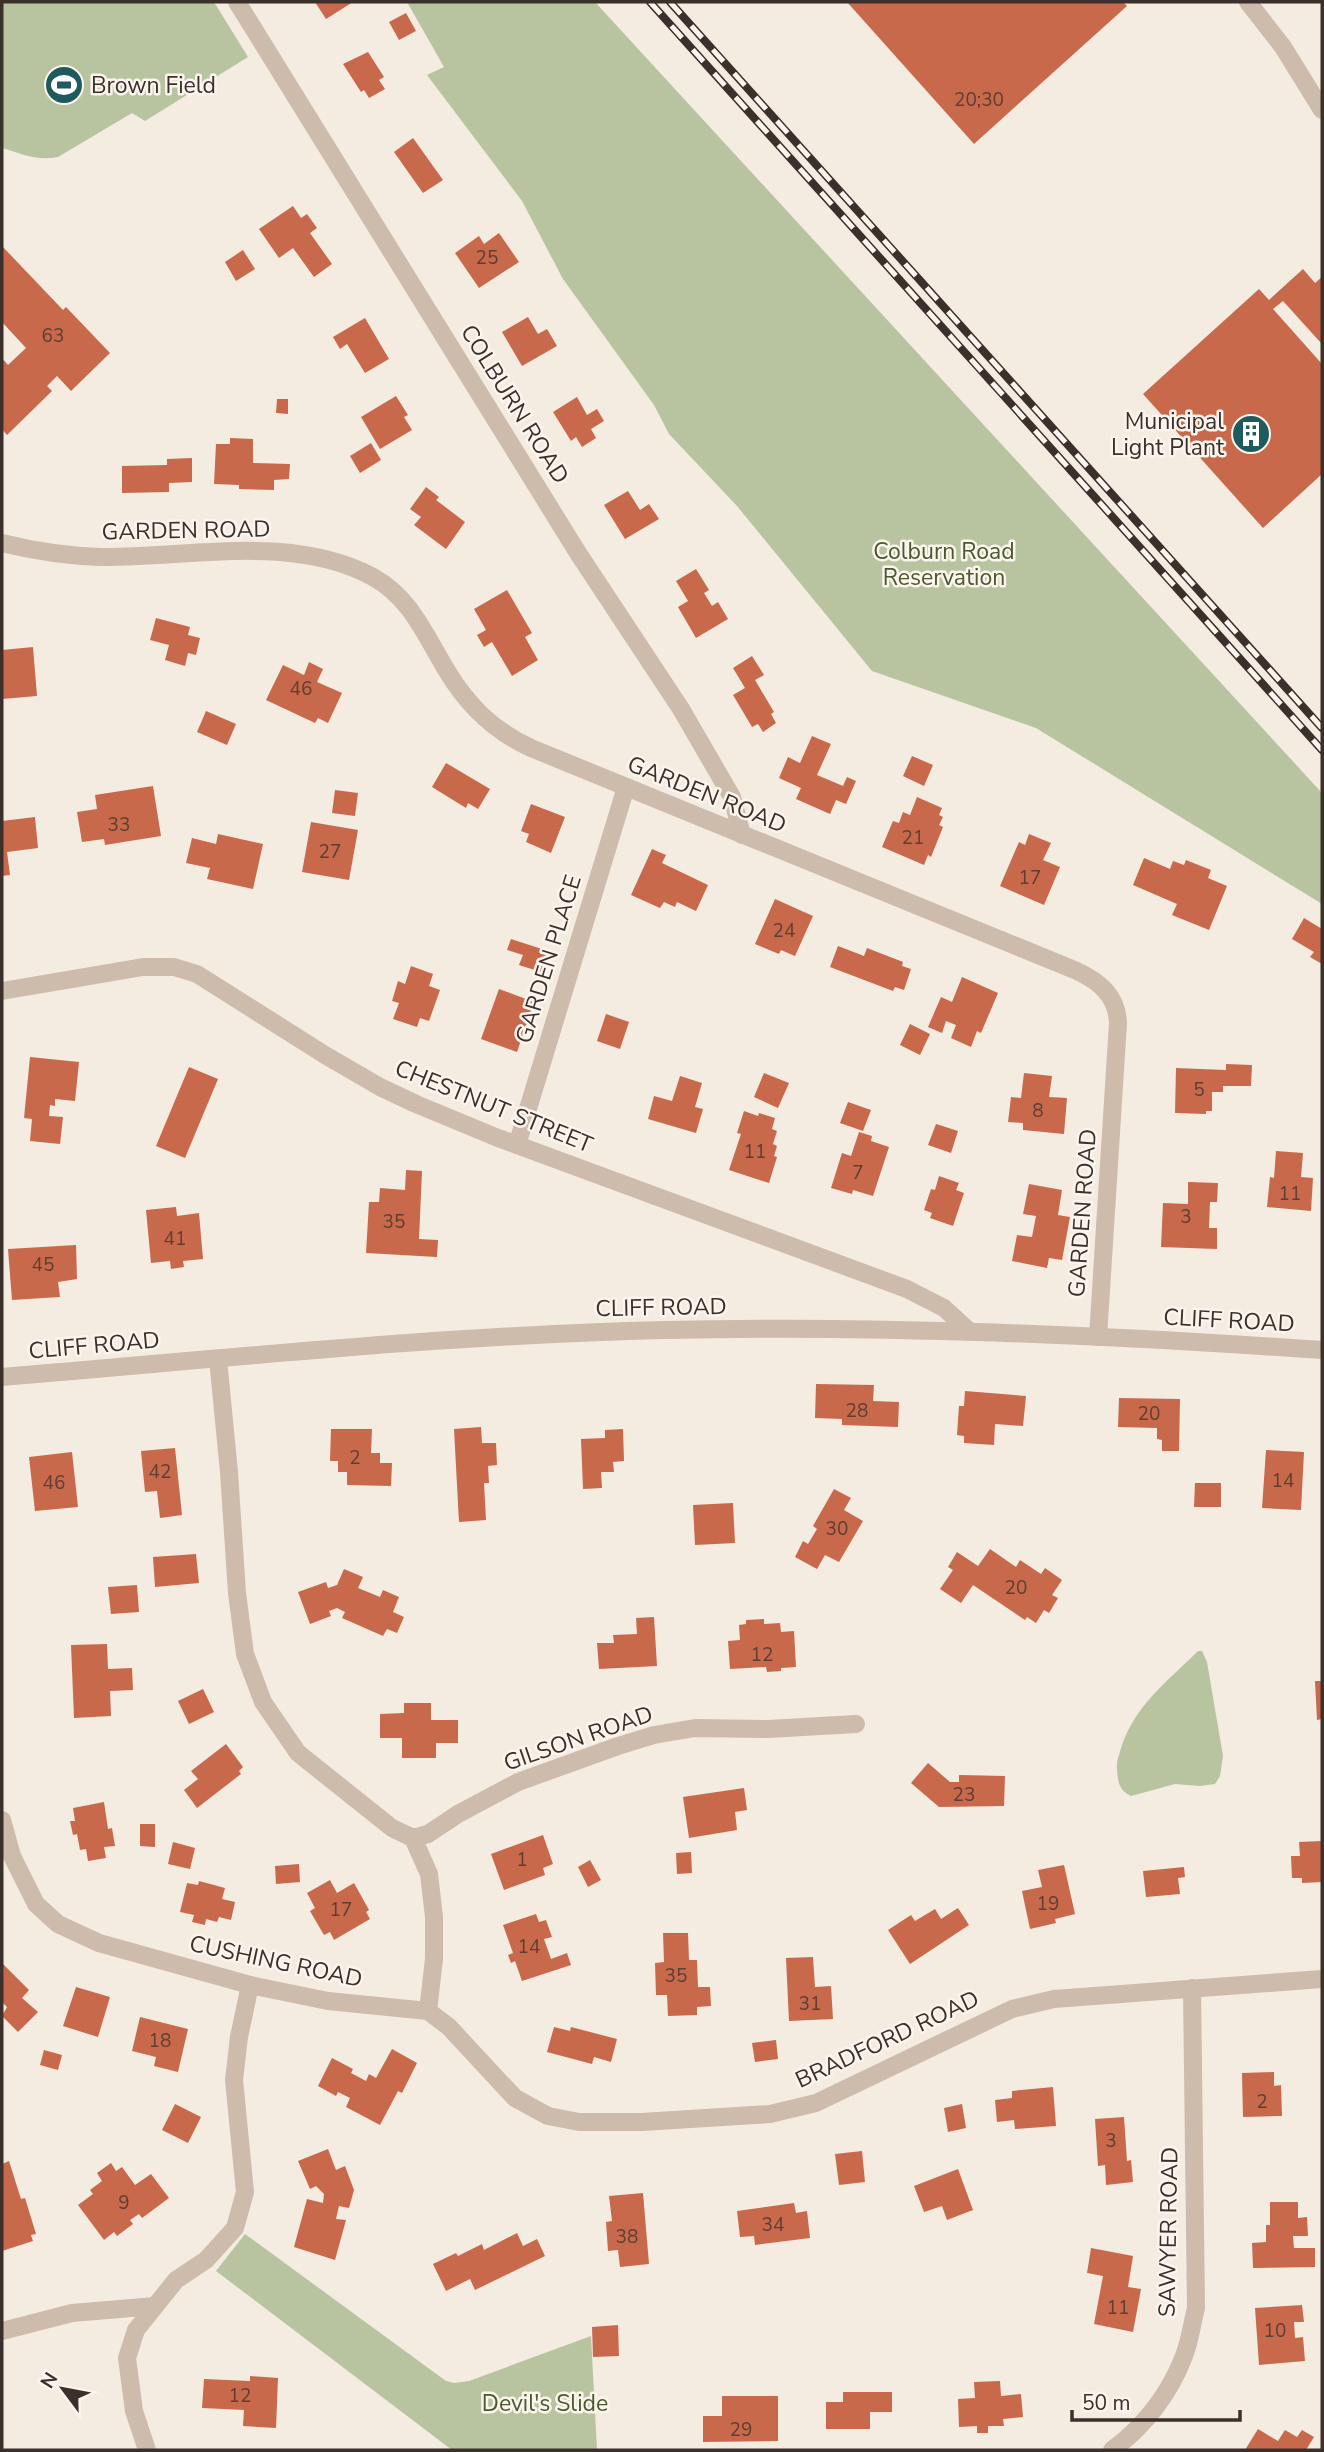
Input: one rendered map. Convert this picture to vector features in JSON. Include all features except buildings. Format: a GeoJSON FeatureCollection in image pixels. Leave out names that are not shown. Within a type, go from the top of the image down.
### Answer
{"type":"FeatureCollection","features":[{"type":"Feature","properties":{"kind":"street","name":"COLBURN ROAD"},"geometry":{"type":"LineString","coordinates":[[237,2],[578,553],[681,709],[732,797],[742,835]]}},
{"type":"Feature","properties":{"kind":"street"},"geometry":{"type":"LineString","coordinates":[[1248,2],[1283,47],[1322,110]]}},
{"type":"Feature","properties":{"kind":"street","name":"GARDEN ROAD"},"geometry":{"type":"LineString","coordinates":[[2,543],[47,552],[101,557],[205,551],[302,554],[350,567],[382,582],[402,598],[418,619],[460,690],[487,721],[519,743],[1094,980],[1109,993],[1116,1007],[1118,1023],[1098,1337]]}},
{"type":"Feature","properties":{"kind":"street","name":"GARDEN PLACE"},"geometry":{"type":"LineString","coordinates":[[517,1145],[626,787]]}},
{"type":"Feature","properties":{"kind":"street","name":"CHESTNUT STREET"},"geometry":{"type":"LineString","coordinates":[[2,991],[144,967],[162,966],[186,970],[209,981],[324,1055],[416,1104],[517,1145],[907,1289],[944,1308],[969,1331]]}},
{"type":"Feature","properties":{"kind":"street","name":"CLIFF ROAD"},"geometry":{"type":"LineString","coordinates":[[2,1377],[430,1341],[604,1332],[871,1328],[1322,1350]]}},
{"type":"Feature","properties":{"kind":"street"},"geometry":{"type":"LineString","coordinates":[[218,1359],[237,1593],[245,1654],[263,1702],[298,1753],[392,1828],[413,1838],[429,1874],[434,1917],[434,1959],[428,2011]]}},
{"type":"Feature","properties":{"kind":"street","name":"GILSON ROAD"},"geometry":{"type":"LineString","coordinates":[[413,1838],[428,1834],[458,1814],[518,1782],[654,1735],[695,1728],[768,1729],[856,1724]]}},
{"type":"Feature","properties":{"kind":"street","name":"CUSHING ROAD"},"geometry":{"type":"LineString","coordinates":[[2,1820],[12,1856],[36,1904],[58,1924],[99,1944],[250,1985],[328,2001],[428,2011]]}},
{"type":"Feature","properties":{"kind":"street","name":"BRADFORD ROAD"},"geometry":{"type":"LineString","coordinates":[[428,2011],[449,2027],[515,2098],[548,2116],[579,2122],[642,2122],[770,2114],[817,2103],[1012,2009],[1054,1999],[1322,1979]]}},
{"type":"Feature","properties":{"kind":"street"},"geometry":{"type":"LineString","coordinates":[[148,2450],[134,2411],[127,2358],[136,2330],[176,2280],[206,2260],[235,2228],[244,2192],[234,2080],[250,1985]]}},
{"type":"Feature","properties":{"kind":"street","name":"SAWYER ROAD"},"geometry":{"type":"LineString","coordinates":[[1112,2450],[1128,2439],[1153,2412],[1184,2356],[1196,2308],[1192,1987]]}},
{"type":"Feature","properties":{"kind":"street"},"geometry":{"type":"LineString","coordinates":[[2,2331],[72,2313],[155,2306]]}},
{"type":"Feature","properties":{"kind":"green space","name":"Brown Field"},"geometry":{"type":"Polygon","coordinates":[[[2,2],[214,2],[248,57],[145,121],[132,113],[58,157],[30,156],[2,148],[2,2]]]}},
{"type":"Feature","properties":{"kind":"green space","name":"Colburn Road Reservation"},"geometry":{"type":"Polygon","coordinates":[[[407,2],[595,2],[1322,793],[1322,904],[1036,728],[872,671],[737,506],[669,434],[654,405],[563,279],[522,201],[427,75],[444,67],[407,2]]]}},
{"type":"Feature","properties":{"kind":"green space"},"geometry":{"type":"Polygon","coordinates":[[[1198,1651],[1202,1651],[1207,1662],[1223,1756],[1220,1776],[1215,1784],[1175,1784],[1131,1796],[1120,1786],[1117,1766],[1127,1733],[1153,1695],[1198,1651]]]}},
{"type":"Feature","properties":{"kind":"green space","name":"Devil's Slide"},"geometry":{"type":"Polygon","coordinates":[[[245,2234],[446,2381],[469,2381],[591,2336],[597,2450],[452,2450],[216,2271],[245,2234]]]}},
{"type":"Feature","properties":{"kind":"railway"},"geometry":{"type":"LineString","coordinates":[[650,2],[1322,750]]}},
{"type":"Feature","properties":{"kind":"railway"},"geometry":{"type":"LineString","coordinates":[[670,2],[1322,728]]}},
{"type":"Feature","properties":{"kind":"place","name":"Brown Field"},"geometry":{"type":"Point","coordinates":[64,85]}},
{"type":"Feature","properties":{"kind":"place","name":"Municipal Light Plant"},"geometry":{"type":"Point","coordinates":[1251,434]}}]}
